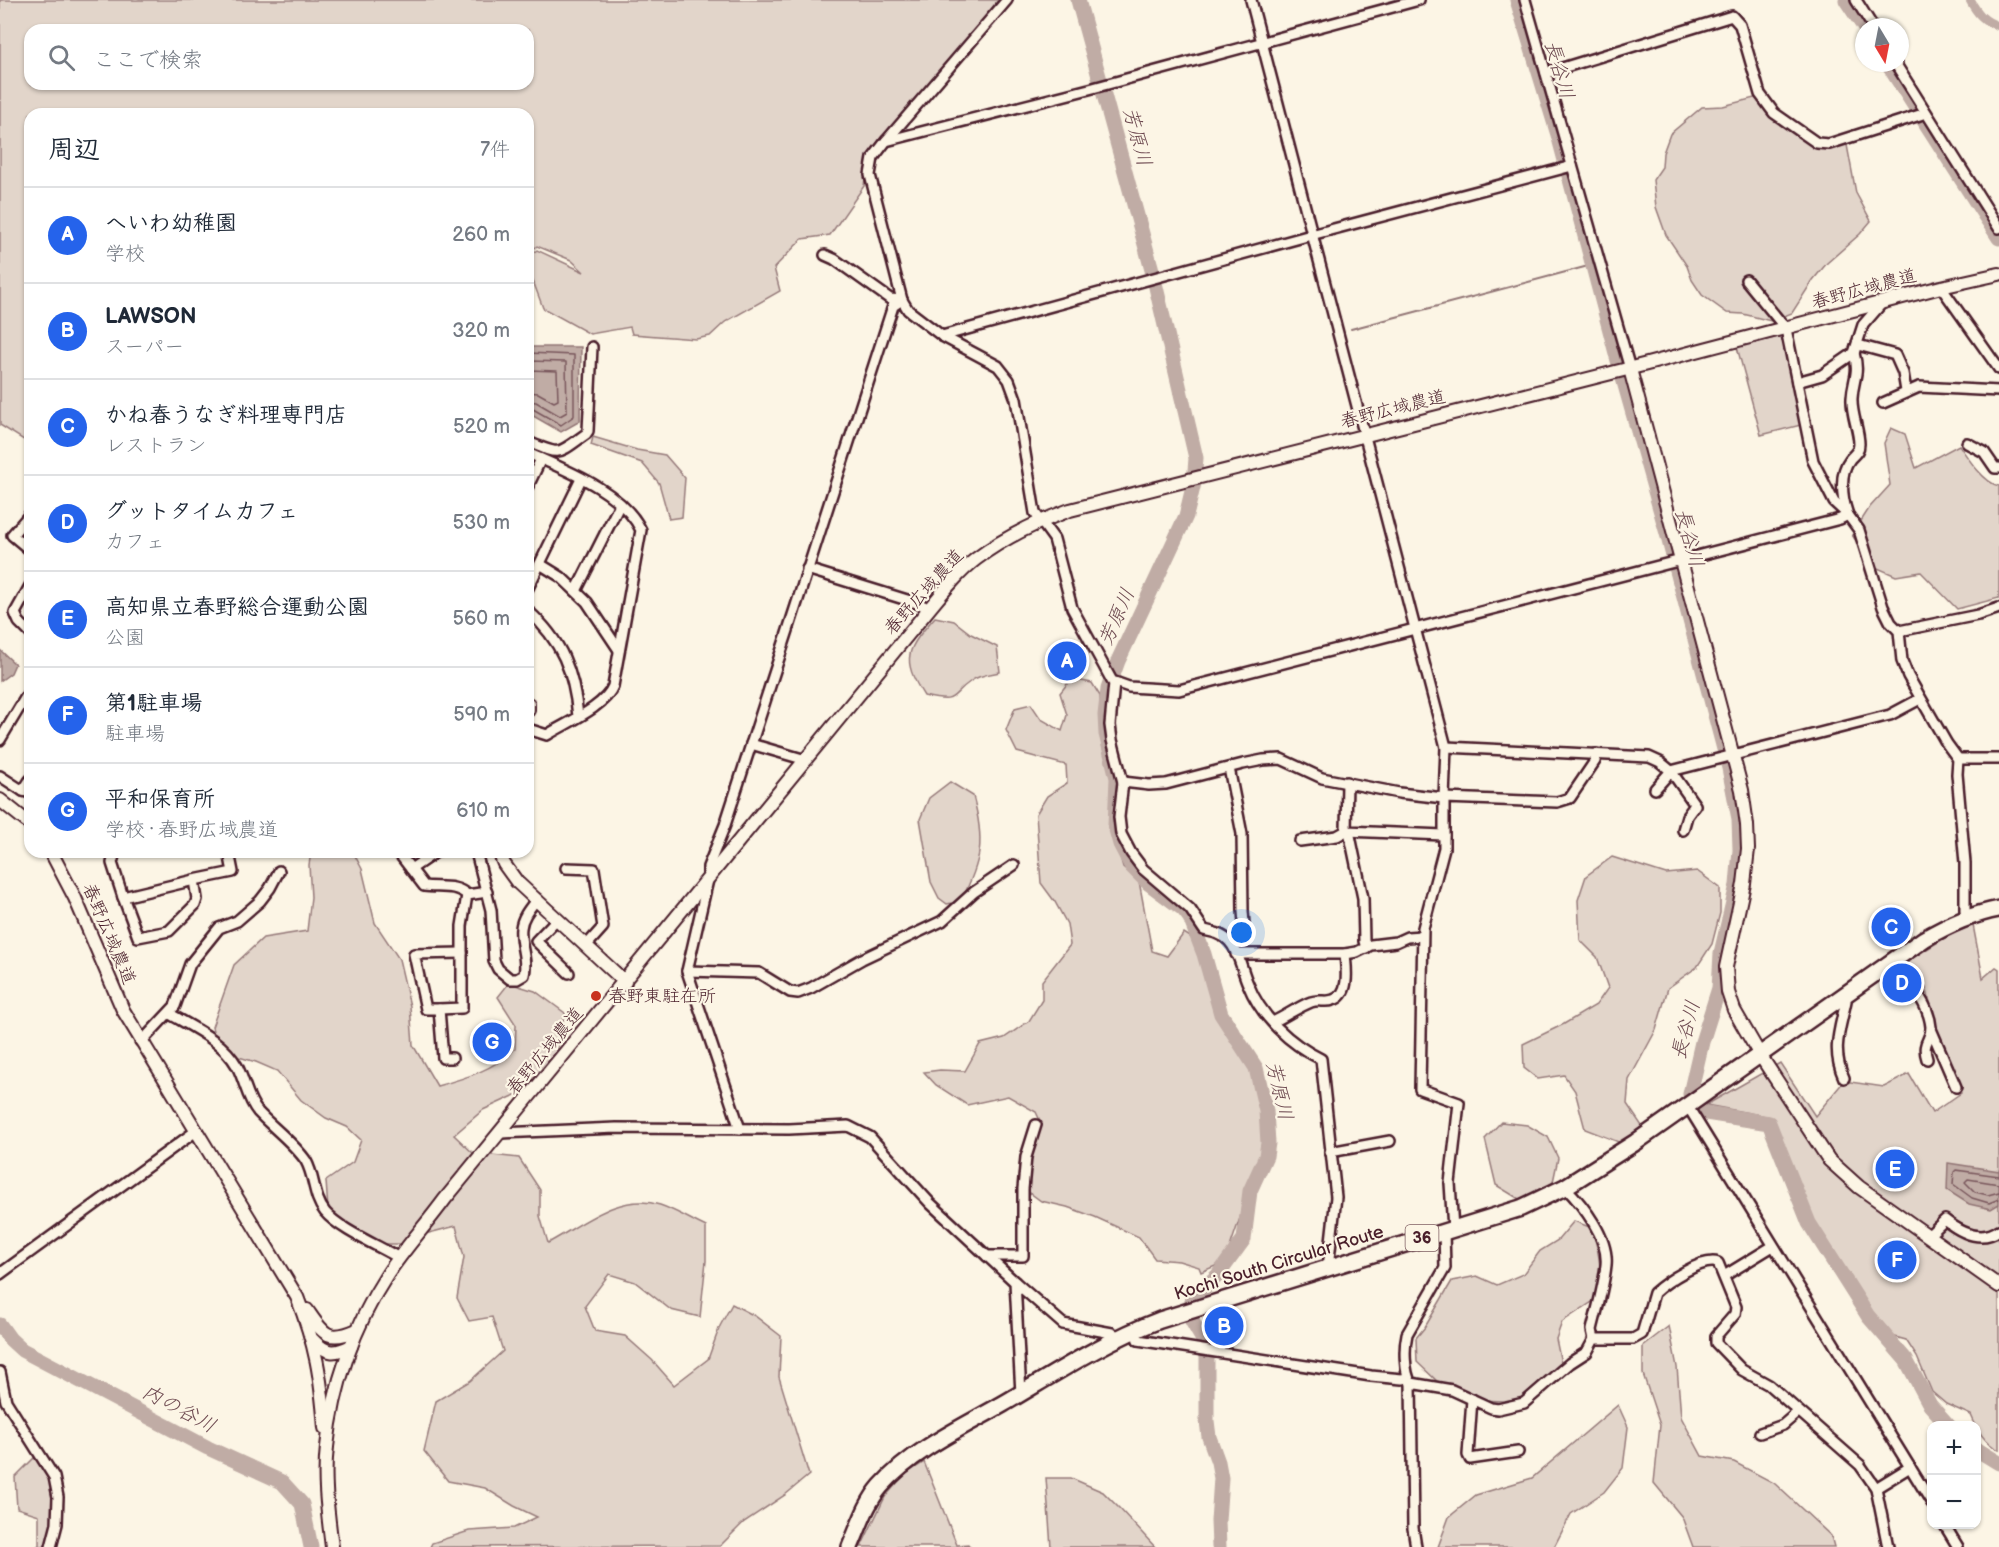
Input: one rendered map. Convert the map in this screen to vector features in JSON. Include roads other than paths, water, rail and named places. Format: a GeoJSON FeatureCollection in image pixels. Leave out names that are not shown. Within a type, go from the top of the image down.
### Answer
{"type":"FeatureCollection","features":[{"type":"Feature","properties":{"kind":"main road","name":"Kochi South Circular Route"},"geometry":{"type":"LineString","coordinates":[[850,1547],[871,1501],[900,1466],[1119,1337],[1135,1329],[1521,1208],[1565,1187],[1760,1055],[1924,939],[1967,917],[1999,909]]}},
{"type":"Feature","properties":{"kind":"street"},"geometry":{"type":"LineString","coordinates":[[1007,0],[886,141],[873,158],[870,175],[902,300],[908,310],[942,336],[998,366],[1010,380],[1016,399],[1035,513],[1054,539],[1072,608],[1111,679],[1110,725],[1123,782],[1119,817],[1121,834],[1143,869],[1190,909],[1204,930],[1221,934],[1231,942],[1249,987],[1260,1006],[1283,1034],[1302,1050],[1321,1059],[1336,1197],[1328,1268]]}},
{"type":"Feature","properties":{"kind":"street"},"geometry":{"type":"LineString","coordinates":[[1251,0],[1446,747],[1441,865],[1422,936],[1420,1089],[1459,1103],[1450,1183],[1445,1269],[1407,1334],[1405,1343],[1409,1381],[1413,1528],[1416,1547]]}},
{"type":"Feature","properties":{"kind":"street"},"geometry":{"type":"LineString","coordinates":[[886,141],[1419,0]]}},
{"type":"Feature","properties":{"kind":"street"},"geometry":{"type":"LineString","coordinates":[[1525,0],[1630,369],[1676,561],[1728,756],[1742,790],[1748,849],[1744,884],[1728,955],[1726,980],[1734,1010],[1760,1055],[1829,1160],[1859,1187],[1999,1286]]}},
{"type":"Feature","properties":{"kind":"street"},"geometry":{"type":"LineString","coordinates":[[1856,0],[1867,18]]}},
{"type":"Feature","properties":{"kind":"street"},"geometry":{"type":"LineString","coordinates":[[1546,73],[1732,16],[1740,25],[1760,94],[1774,113],[1817,143],[1829,144],[1926,113]]}},
{"type":"Feature","properties":{"kind":"street"},"geometry":{"type":"LineString","coordinates":[[1901,72],[1999,228]]}},
{"type":"Feature","properties":{"kind":"street"},"geometry":{"type":"LineString","coordinates":[[942,336],[1572,166]]}},
{"type":"Feature","properties":{"kind":"street"},"geometry":{"type":"LineString","coordinates":[[825,255],[890,299],[902,300]]}},
{"type":"Feature","properties":{"kind":"street","name":"春野広域農道"},"geometry":{"type":"LineString","coordinates":[[332,1547],[326,1483],[327,1448],[333,1408],[351,1346],[369,1304],[399,1258],[929,609],[950,584],[975,560],[1005,539],[1040,520],[1070,510],[1999,274]]}},
{"type":"Feature","properties":{"kind":"street"},"geometry":{"type":"LineString","coordinates":[[1746,280],[1786,329],[1813,460],[1834,502],[1848,514]]}},
{"type":"Feature","properties":{"kind":"street"},"geometry":{"type":"LineString","coordinates":[[1941,287],[1999,369]]}},
{"type":"Feature","properties":{"kind":"street"},"geometry":{"type":"LineString","coordinates":[[740,1129],[687,971],[708,880],[708,867],[725,825],[893,306],[902,300]]}},
{"type":"Feature","properties":{"kind":"street"},"geometry":{"type":"LineString","coordinates":[[1882,303],[1863,325],[1856,349],[1858,367],[1852,398],[1859,444],[1857,453],[1848,460],[1844,474],[1843,502],[1859,530],[1883,607],[1891,623],[1899,631],[1902,661],[1920,699],[1958,759],[1957,774],[1967,917]]}},
{"type":"Feature","properties":{"kind":"street"},"geometry":{"type":"LineString","coordinates":[[534,444],[555,453],[588,431],[592,347]]}},
{"type":"Feature","properties":{"kind":"street"},"geometry":{"type":"LineString","coordinates":[[1797,382],[1822,375],[1856,349],[1895,355],[1903,373],[1906,391]]}},
{"type":"Feature","properties":{"kind":"street"},"geometry":{"type":"LineString","coordinates":[[1883,402],[1919,387],[1999,391]]}},
{"type":"Feature","properties":{"kind":"street"},"geometry":{"type":"LineString","coordinates":[[1967,443],[1984,452],[1995,468],[1999,468]]}},
{"type":"Feature","properties":{"kind":"street"},"geometry":{"type":"LineString","coordinates":[[534,456],[607,492],[638,522],[641,530],[610,694],[547,735],[534,731]]}},
{"type":"Feature","properties":{"kind":"street"},"geometry":{"type":"LineString","coordinates":[[534,474],[541,459]]}},
{"type":"Feature","properties":{"kind":"street"},"geometry":{"type":"LineString","coordinates":[[534,576],[581,479]]}},
{"type":"Feature","properties":{"kind":"street"},"geometry":{"type":"LineString","coordinates":[[576,591],[620,504]]}},
{"type":"Feature","properties":{"kind":"street"},"geometry":{"type":"LineString","coordinates":[[1111,679],[1129,687],[1179,690],[1840,519],[1848,514]]}},
{"type":"Feature","properties":{"kind":"street"},"geometry":{"type":"LineString","coordinates":[[24,521],[12,535],[24,545]]}},
{"type":"Feature","properties":{"kind":"street"},"geometry":{"type":"LineString","coordinates":[[540,564],[561,578],[587,602],[619,650]]}},
{"type":"Feature","properties":{"kind":"street"},"geometry":{"type":"LineString","coordinates":[[807,569],[920,604],[929,609]]}},
{"type":"Feature","properties":{"kind":"street"},"geometry":{"type":"LineString","coordinates":[[24,597],[15,613],[24,627]]}},
{"type":"Feature","properties":{"kind":"street"},"geometry":{"type":"LineString","coordinates":[[1899,631],[1978,615],[1999,608]]}},
{"type":"Feature","properties":{"kind":"street"},"geometry":{"type":"LineString","coordinates":[[534,617],[555,640],[568,663],[576,688],[578,716]]}},
{"type":"Feature","properties":{"kind":"street"},"geometry":{"type":"LineString","coordinates":[[1655,789],[1671,771],[1890,715],[1920,699]]}},
{"type":"Feature","properties":{"kind":"street"},"geometry":{"type":"LineString","coordinates":[[0,740],[24,700]]}},
{"type":"Feature","properties":{"kind":"street"},"geometry":{"type":"LineString","coordinates":[[751,744],[806,760]]}},
{"type":"Feature","properties":{"kind":"street"},"geometry":{"type":"LineString","coordinates":[[1446,747],[1648,757],[1660,762],[1671,771],[1695,805],[1687,816],[1683,830]]}},
{"type":"Feature","properties":{"kind":"street"},"geometry":{"type":"LineString","coordinates":[[1123,782],[1166,784],[1263,760],[1281,759],[1322,778],[1399,793],[1444,798],[1557,802],[1570,798],[1595,761],[1596,754]]}},
{"type":"Feature","properties":{"kind":"street"},"geometry":{"type":"LineString","coordinates":[[1958,759],[1999,759]]}},
{"type":"Feature","properties":{"kind":"street"},"geometry":{"type":"LineString","coordinates":[[1229,768],[1242,834],[1244,924],[1240,933],[1231,942]]}},
{"type":"Feature","properties":{"kind":"street"},"geometry":{"type":"LineString","coordinates":[[0,776],[24,790]]}},
{"type":"Feature","properties":{"kind":"street"},"geometry":{"type":"LineString","coordinates":[[1347,782],[1348,831],[1363,897],[1366,948]]}},
{"type":"Feature","properties":{"kind":"street"},"geometry":{"type":"LineString","coordinates":[[0,800],[24,819]]}},
{"type":"Feature","properties":{"kind":"street"},"geometry":{"type":"LineString","coordinates":[[1300,841],[1337,836],[1348,831],[1444,835]]}},
{"type":"Feature","properties":{"kind":"street","name":"春野広域農道"},"geometry":{"type":"LineString","coordinates":[[54,858],[75,898],[123,1010],[140,1041],[297,1297],[313,1340],[319,1365],[327,1448]]}},
{"type":"Feature","properties":{"kind":"street"},"geometry":{"type":"LineString","coordinates":[[113,858],[112,863],[138,937],[169,931],[195,905],[197,899],[194,880]]}},
{"type":"Feature","properties":{"kind":"street"},"geometry":{"type":"LineString","coordinates":[[123,897],[233,872],[230,858]]}},
{"type":"Feature","properties":{"kind":"street"},"geometry":{"type":"LineString","coordinates":[[403,858],[424,886],[453,887],[463,891],[466,895],[462,926],[462,952],[462,1008],[426,1009],[414,954],[462,952]]}},
{"type":"Feature","properties":{"kind":"street"},"geometry":{"type":"LineString","coordinates":[[411,869],[427,858]]}},
{"type":"Feature","properties":{"kind":"street"},"geometry":{"type":"LineString","coordinates":[[478,858],[491,910],[494,961],[498,969],[510,979],[517,979],[524,975],[526,967],[521,928],[526,914],[537,899]]}},
{"type":"Feature","properties":{"kind":"street"},"geometry":{"type":"LineString","coordinates":[[502,858],[517,882],[624,982]]}},
{"type":"Feature","properties":{"kind":"street"},"geometry":{"type":"LineString","coordinates":[[687,971],[759,973],[790,992],[798,993],[942,921],[982,886],[1014,865]]}},
{"type":"Feature","properties":{"kind":"street"},"geometry":{"type":"LineString","coordinates":[[566,868],[594,869],[603,927],[586,946]]}},
{"type":"Feature","properties":{"kind":"street"},"geometry":{"type":"LineString","coordinates":[[140,1041],[170,1014],[190,964],[219,928],[237,921],[260,902],[279,871]]}},
{"type":"Feature","properties":{"kind":"street"},"geometry":{"type":"LineString","coordinates":[[466,895],[487,892]]}},
{"type":"Feature","properties":{"kind":"street"},"geometry":{"type":"LineString","coordinates":[[557,919],[536,941],[569,973]]}},
{"type":"Feature","properties":{"kind":"street"},"geometry":{"type":"LineString","coordinates":[[1236,954],[1345,954],[1371,945],[1422,936]]}},
{"type":"Feature","properties":{"kind":"street"},"geometry":{"type":"LineString","coordinates":[[1273,1022],[1312,1001],[1320,999],[1332,1001],[1338,998],[1346,982],[1345,954]]}},
{"type":"Feature","properties":{"kind":"street"},"geometry":{"type":"LineString","coordinates":[[1892,961],[1915,989],[1956,1087]]}},
{"type":"Feature","properties":{"kind":"street"},"geometry":{"type":"LineString","coordinates":[[1844,995],[1846,1001],[1836,1045],[1844,1078]]}},
{"type":"Feature","properties":{"kind":"street"},"geometry":{"type":"LineString","coordinates":[[439,1009],[443,1058],[452,1058]]}},
{"type":"Feature","properties":{"kind":"street"},"geometry":{"type":"LineString","coordinates":[[170,1014],[212,1039],[226,1051],[237,1066],[250,1100],[257,1110],[306,1162],[316,1196],[325,1212],[399,1258]]}},
{"type":"Feature","properties":{"kind":"street"},"geometry":{"type":"LineString","coordinates":[[1927,1059],[1924,1049],[1931,1029]]}},
{"type":"Feature","properties":{"kind":"street"},"geometry":{"type":"LineString","coordinates":[[1687,1105],[1927,1495]]}},
{"type":"Feature","properties":{"kind":"street"},"geometry":{"type":"LineString","coordinates":[[987,1256],[1023,1256],[1023,1189],[1026,1157],[1036,1125]]}},
{"type":"Feature","properties":{"kind":"street"},"geometry":{"type":"LineString","coordinates":[[501,1133],[616,1128],[740,1129],[848,1126],[870,1137],[930,1203],[1063,1323],[1112,1333],[1119,1337]]}},
{"type":"Feature","properties":{"kind":"street"},"geometry":{"type":"LineString","coordinates":[[0,1274],[196,1131]]}},
{"type":"Feature","properties":{"kind":"street"},"geometry":{"type":"LineString","coordinates":[[1330,1152],[1390,1141]]}},
{"type":"Feature","properties":{"kind":"street"},"geometry":{"type":"LineString","coordinates":[[1135,1329],[1138,1340],[1402,1379],[1452,1390],[1491,1408],[1498,1409],[1524,1403],[1570,1363],[1587,1352],[1594,1339],[1592,1330],[1606,1263],[1604,1245],[1596,1228],[1565,1187]]}},
{"type":"Feature","properties":{"kind":"street"},"geometry":{"type":"LineString","coordinates":[[1929,1235],[1945,1220],[1957,1229],[1972,1235],[1988,1235],[1999,1230]]}},
{"type":"Feature","properties":{"kind":"street"},"geometry":{"type":"LineString","coordinates":[[1724,1276],[1773,1246]]}},
{"type":"Feature","properties":{"kind":"street"},"geometry":{"type":"LineString","coordinates":[[1594,1339],[1633,1339],[1642,1334],[1654,1293],[1700,1264],[1711,1261],[1718,1263],[1736,1307],[1735,1314],[1716,1336],[1716,1343],[1743,1370],[1769,1385],[1854,1460],[1876,1488],[1888,1547]]}},
{"type":"Feature","properties":{"kind":"street"},"geometry":{"type":"LineString","coordinates":[[1015,1282],[1021,1394]]}},
{"type":"Feature","properties":{"kind":"street"},"geometry":{"type":"LineString","coordinates":[[297,1297],[325,1334],[333,1337],[344,1336],[357,1330]]}},
{"type":"Feature","properties":{"kind":"street"},"geometry":{"type":"LineString","coordinates":[[313,1340],[322,1349],[330,1352],[351,1346]]}},
{"type":"Feature","properties":{"kind":"street"},"geometry":{"type":"LineString","coordinates":[[0,1372],[6,1401],[54,1477],[58,1497],[57,1524],[51,1547]]}},
{"type":"Feature","properties":{"kind":"street"},"geometry":{"type":"LineString","coordinates":[[1472,1399],[1468,1455],[1470,1459],[1518,1452]]}},
{"type":"Feature","properties":{"kind":"street"},"geometry":{"type":"LineString","coordinates":[[1760,1433],[1783,1425],[1798,1412]]}},
{"type":"Feature","properties":{"kind":"street"},"geometry":{"type":"LineString","coordinates":[[1876,1488],[1910,1467]]}},
{"type":"Feature","properties":{"kind":"street"},"geometry":{"type":"LineString","coordinates":[[1947,1529],[1958,1547]]}},
{"type":"Feature","properties":{"kind":"water"},"geometry":{"type":"Polygon","coordinates":[[[534,347],[581,347],[580,421],[561,432],[534,416],[534,347]]]}},
{"type":"Feature","properties":{"kind":"water"},"geometry":{"type":"Polygon","coordinates":[[[0,650],[15,664],[11,673],[0,681],[0,650]]]}},
{"type":"Feature","properties":{"kind":"water"},"geometry":{"type":"Polygon","coordinates":[[[1948,1163],[1999,1171],[1999,1204],[1991,1209],[1969,1204],[1947,1190],[1948,1163]]]}},
{"type":"Feature","properties":{"kind":"waterway","name":"芳原川"},"geometry":{"type":"LineString","coordinates":[[1078,0],[1152,270],[1196,458],[1194,483],[1186,516],[1118,661],[1108,689],[1105,715],[1106,734],[1117,778],[1115,826],[1120,844],[1132,867],[1148,883],[1183,909],[1190,918],[1204,954],[1221,1014],[1256,1068],[1266,1111],[1268,1143],[1266,1156],[1250,1191],[1244,1239],[1218,1275],[1192,1300],[1192,1308]]}},
{"type":"Feature","properties":{"kind":"waterway","name":"長谷川"},"geometry":{"type":"LineString","coordinates":[[1517,0],[1559,138],[1668,537],[1729,768],[1739,819],[1740,850],[1737,885],[1721,953],[1719,988],[1702,1042],[1690,1094]]}},
{"type":"Feature","properties":{"kind":"waterway"},"geometry":{"type":"LineString","coordinates":[[1846,0],[1858,18]]}},
{"type":"Feature","properties":{"kind":"waterway"},"geometry":{"type":"LineString","coordinates":[[1970,0],[1981,16],[1999,26]]}},
{"type":"Feature","properties":{"kind":"waterway"},"geometry":{"type":"LineString","coordinates":[[1893,72],[1999,238]]}},
{"type":"Feature","properties":{"kind":"waterway"},"geometry":{"type":"LineString","coordinates":[[1351,329],[1592,265]]}},
{"type":"Feature","properties":{"kind":"waterway","name":"長谷川"},"geometry":{"type":"LineString","coordinates":[[1700,1112],[1769,1123],[1809,1223],[1868,1316],[1906,1360],[1930,1405],[1944,1421]]}},
{"type":"Feature","properties":{"kind":"waterway","name":"芳原川"},"geometry":{"type":"LineString","coordinates":[[1192,1321],[1203,1340],[1207,1353],[1207,1421],[1209,1437],[1221,1478],[1219,1547]]}},
{"type":"Feature","properties":{"kind":"waterway","name":"内の谷川"},"geometry":{"type":"LineString","coordinates":[[0,1325],[22,1350],[208,1448],[282,1482],[302,1504],[311,1547]]}},
{"type":"Feature","properties":{"kind":"waterway","name":"長谷川"},"geometry":{"type":"LineString","coordinates":[[1981,1452],[1999,1463]]}},
{"type":"Feature","properties":{"kind":"place","name":"へいわ幼稚園"},"geometry":{"type":"Point","coordinates":[1067,661]}},
{"type":"Feature","properties":{"kind":"place","name":"かね春うなぎ料理専門店"},"geometry":{"type":"Point","coordinates":[1891,927]}},
{"type":"Feature","properties":{"kind":"place","name":"グットタイムカフェ"},"geometry":{"type":"Point","coordinates":[1902,983]}},
{"type":"Feature","properties":{"kind":"place","name":"春野東駐在所"},"geometry":{"type":"Point","coordinates":[596,996]}},
{"type":"Feature","properties":{"kind":"place","name":"平和保育所"},"geometry":{"type":"Point","coordinates":[492,1042]}},
{"type":"Feature","properties":{"kind":"place","name":"高知県立春野総合運動公園"},"geometry":{"type":"Point","coordinates":[1895,1169]}},
{"type":"Feature","properties":{"kind":"place","name":"第1駐車場"},"geometry":{"type":"Point","coordinates":[1897,1260]}},
{"type":"Feature","properties":{"kind":"place","name":"LAWSON"},"geometry":{"type":"Point","coordinates":[1224,1326]}}]}
